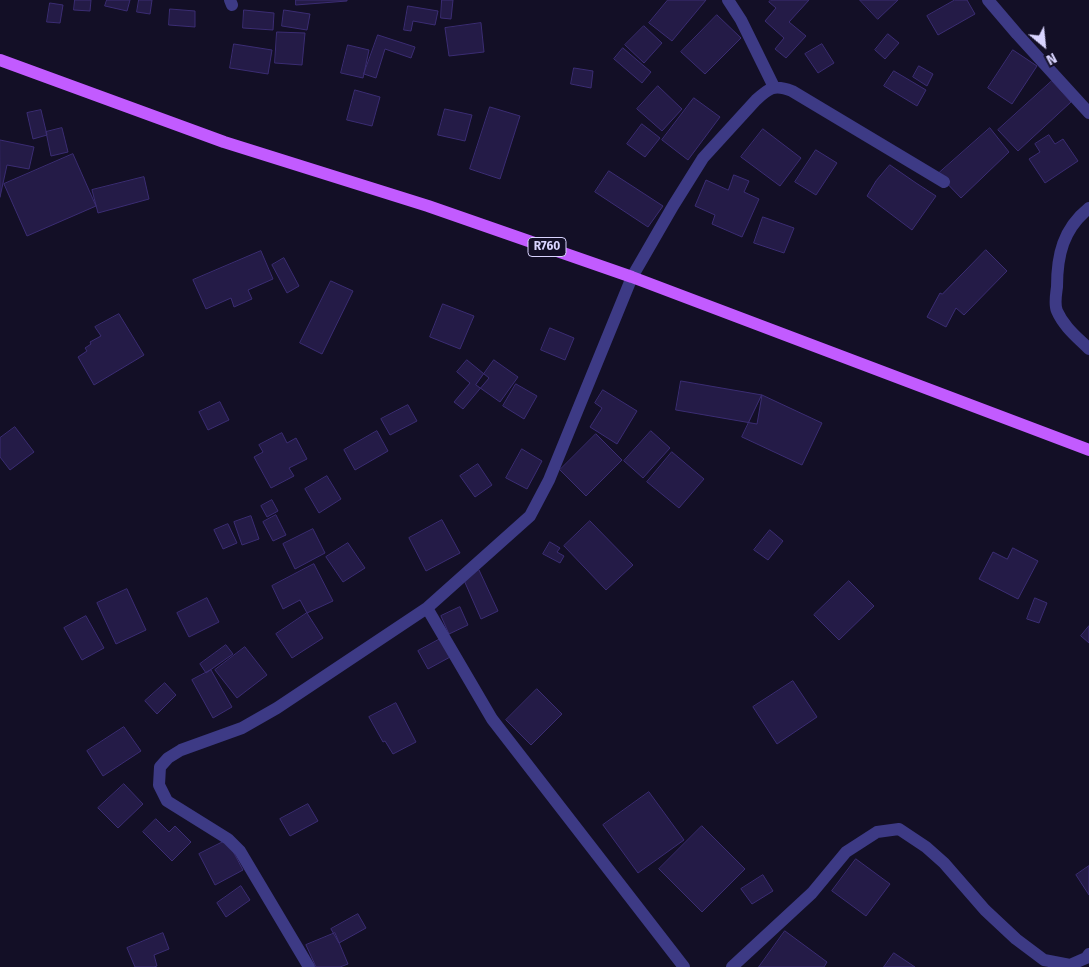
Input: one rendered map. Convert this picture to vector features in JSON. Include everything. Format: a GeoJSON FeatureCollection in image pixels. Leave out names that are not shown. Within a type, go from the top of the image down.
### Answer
{"type":"FeatureCollection","features":[{"type":"Feature","properties":{"kind":"main road","name":"R760"},"geometry":{"type":"LineString","coordinates":[[0,60],[224,142],[428,206],[632,277],[1089,450]]}},
{"type":"Feature","properties":{"kind":"street"},"geometry":{"type":"LineString","coordinates":[[728,0],[741,20],[774,87]]}},
{"type":"Feature","properties":{"kind":"street"},"geometry":{"type":"LineString","coordinates":[[988,0],[1089,113]]}},
{"type":"Feature","properties":{"kind":"street"},"geometry":{"type":"LineString","coordinates":[[309,967],[240,851],[228,839],[168,801],[159,785],[160,767],[168,758],[181,750],[242,728],[277,708],[428,608],[530,516],[549,480],[632,277],[703,158],[765,92],[774,87],[792,92],[944,182]]}},
{"type":"Feature","properties":{"kind":"street"},"geometry":{"type":"LineString","coordinates":[[1089,208],[1069,228],[1063,244],[1057,267],[1056,308],[1065,326],[1089,349]]}},
{"type":"Feature","properties":{"kind":"street"},"geometry":{"type":"LineString","coordinates":[[428,608],[492,719],[684,967]]}},
{"type":"Feature","properties":{"kind":"street"},"geometry":{"type":"LineString","coordinates":[[732,967],[812,893],[846,852],[877,832],[899,829],[926,846],[944,863],[985,910],[1016,939],[1044,960],[1070,965],[1086,958],[1089,954]]}},
{"type":"Feature","properties":{"kind":"building"},"geometry":{"type":"Polygon","coordinates":[[[75,0],[91,0],[90,11],[74,10],[75,0]]]}},
{"type":"Feature","properties":{"kind":"building"},"geometry":{"type":"Polygon","coordinates":[[[107,0],[130,0],[127,11],[105,6],[107,0]]]}},
{"type":"Feature","properties":{"kind":"building"},"geometry":{"type":"Polygon","coordinates":[[[139,0],[152,0],[150,14],[137,12],[139,0]]]}},
{"type":"Feature","properties":{"kind":"building"},"geometry":{"type":"Polygon","coordinates":[[[296,0],[347,0],[347,1],[296,5],[296,0]]]}},
{"type":"Feature","properties":{"kind":"building"},"geometry":{"type":"Polygon","coordinates":[[[442,0],[453,0],[451,19],[441,18],[442,0]]]}},
{"type":"Feature","properties":{"kind":"building"},"geometry":{"type":"Polygon","coordinates":[[[668,0],[706,0],[672,41],[649,23],[668,0]]]}},
{"type":"Feature","properties":{"kind":"building"},"geometry":{"type":"Polygon","coordinates":[[[771,0],[809,0],[789,22],[806,36],[786,58],[775,49],[784,38],[765,21],[776,8],[769,2],[771,0]]]}},
{"type":"Feature","properties":{"kind":"building"},"geometry":{"type":"Polygon","coordinates":[[[860,0],[898,0],[878,19],[860,0]]]}},
{"type":"Feature","properties":{"kind":"building"},"geometry":{"type":"Polygon","coordinates":[[[955,0],[967,0],[975,14],[938,35],[927,16],[955,0]]]}},
{"type":"Feature","properties":{"kind":"building"},"geometry":{"type":"Polygon","coordinates":[[[50,3],[63,5],[60,23],[47,22],[50,3]]]}},
{"type":"Feature","properties":{"kind":"building"},"geometry":{"type":"Polygon","coordinates":[[[408,6],[438,11],[435,25],[413,21],[411,31],[404,30],[408,6]]]}},
{"type":"Feature","properties":{"kind":"building"},"geometry":{"type":"Polygon","coordinates":[[[170,9],[195,11],[195,27],[169,25],[170,9]]]}},
{"type":"Feature","properties":{"kind":"building"},"geometry":{"type":"Polygon","coordinates":[[[244,10],[274,13],[273,30],[243,28],[244,10]]]}},
{"type":"Feature","properties":{"kind":"building"},"geometry":{"type":"Polygon","coordinates":[[[284,10],[310,14],[307,30],[282,26],[284,10]]]}},
{"type":"Feature","properties":{"kind":"building"},"geometry":{"type":"Polygon","coordinates":[[[717,15],[741,38],[705,74],[681,52],[717,15]]]}},
{"type":"Feature","properties":{"kind":"building"},"geometry":{"type":"Polygon","coordinates":[[[481,23],[484,52],[449,56],[445,28],[481,23]]]}},
{"type":"Feature","properties":{"kind":"building"},"geometry":{"type":"Polygon","coordinates":[[[644,26],[662,43],[644,63],[625,45],[644,26]]]}},
{"type":"Feature","properties":{"kind":"building"},"geometry":{"type":"Polygon","coordinates":[[[277,32],[305,33],[302,65],[275,63],[277,32]]]}},
{"type":"Feature","properties":{"kind":"building"},"geometry":{"type":"Polygon","coordinates":[[[888,34],[899,43],[885,59],[875,50],[888,34]]]}},
{"type":"Feature","properties":{"kind":"building"},"geometry":{"type":"Polygon","coordinates":[[[378,35],[415,47],[411,58],[385,49],[376,78],[364,74],[378,35]]]}},
{"type":"Feature","properties":{"kind":"building"},"geometry":{"type":"Polygon","coordinates":[[[234,44],[272,50],[268,74],[230,68],[234,44]]]}},
{"type":"Feature","properties":{"kind":"building"},"geometry":{"type":"Polygon","coordinates":[[[822,44],[834,63],[818,73],[805,54],[822,44]]]}},
{"type":"Feature","properties":{"kind":"building"},"geometry":{"type":"Polygon","coordinates":[[[348,45],[369,50],[363,78],[341,73],[348,45]]]}},
{"type":"Feature","properties":{"kind":"building"},"geometry":{"type":"Polygon","coordinates":[[[623,48],[651,72],[642,83],[614,59],[623,48]]]}},
{"type":"Feature","properties":{"kind":"building"},"geometry":{"type":"Polygon","coordinates":[[[1013,50],[1037,66],[1012,104],[988,88],[1013,50]]]}},
{"type":"Feature","properties":{"kind":"building"},"geometry":{"type":"Polygon","coordinates":[[[919,66],[933,74],[927,86],[913,77],[919,66]]]}},
{"type":"Feature","properties":{"kind":"building"},"geometry":{"type":"Polygon","coordinates":[[[574,68],[593,71],[591,88],[571,84],[574,68]]]}},
{"type":"Feature","properties":{"kind":"building"},"geometry":{"type":"Polygon","coordinates":[[[894,71],[926,90],[917,106],[884,86],[894,71]]]}},
{"type":"Feature","properties":{"kind":"building"},"geometry":{"type":"Polygon","coordinates":[[[1052,81],[1071,102],[1018,151],[998,130],[1052,81]]]}},
{"type":"Feature","properties":{"kind":"building"},"geometry":{"type":"Polygon","coordinates":[[[658,86],[682,109],[662,131],[637,109],[658,86]]]}},
{"type":"Feature","properties":{"kind":"building"},"geometry":{"type":"Polygon","coordinates":[[[355,90],[380,97],[372,126],[347,120],[355,90]]]}},
{"type":"Feature","properties":{"kind":"building"},"geometry":{"type":"Polygon","coordinates":[[[694,98],[720,117],[688,160],[662,140],[694,98]]]}},
{"type":"Feature","properties":{"kind":"building"},"geometry":{"type":"Polygon","coordinates":[[[490,107],[520,116],[500,179],[470,169],[490,107]]]}},
{"type":"Feature","properties":{"kind":"building"},"geometry":{"type":"Polygon","coordinates":[[[445,109],[472,115],[465,141],[438,135],[445,109]]]}},
{"type":"Feature","properties":{"kind":"building"},"geometry":{"type":"Polygon","coordinates":[[[41,110],[47,135],[33,139],[27,113],[41,110]]]}},
{"type":"Feature","properties":{"kind":"building"},"geometry":{"type":"Polygon","coordinates":[[[642,124],[660,138],[645,157],[627,144],[642,124]]]}},
{"type":"Feature","properties":{"kind":"building"},"geometry":{"type":"Polygon","coordinates":[[[62,128],[68,152],[51,156],[46,132],[62,128]]]}},
{"type":"Feature","properties":{"kind":"building"},"geometry":{"type":"Polygon","coordinates":[[[990,128],[1009,152],[961,198],[938,174],[990,128]]]}},
{"type":"Feature","properties":{"kind":"building"},"geometry":{"type":"Polygon","coordinates":[[[763,129],[801,158],[780,186],[741,157],[763,129]]]}},
{"type":"Feature","properties":{"kind":"building"},"geometry":{"type":"Polygon","coordinates":[[[1049,135],[1055,144],[1063,139],[1078,161],[1045,183],[1029,159],[1040,152],[1035,144],[1049,135]]]}},
{"type":"Feature","properties":{"kind":"building"},"geometry":{"type":"Polygon","coordinates":[[[0,140],[34,147],[29,169],[7,165],[0,197],[0,140]]]}},
{"type":"Feature","properties":{"kind":"building"},"geometry":{"type":"Polygon","coordinates":[[[816,150],[837,163],[816,195],[795,182],[816,150]]]}},
{"type":"Feature","properties":{"kind":"building"},"geometry":{"type":"Polygon","coordinates":[[[73,154],[96,206],[27,236],[4,184],[73,154]]]}},
{"type":"Feature","properties":{"kind":"building"},"geometry":{"type":"Polygon","coordinates":[[[890,165],[936,196],[912,230],[867,196],[876,181],[890,165]]]}},
{"type":"Feature","properties":{"kind":"building"},"geometry":{"type":"Polygon","coordinates":[[[609,171],[663,206],[648,227],[595,192],[609,171]]]}},
{"type":"Feature","properties":{"kind":"building"},"geometry":{"type":"Polygon","coordinates":[[[734,175],[749,181],[744,192],[759,199],[742,237],[712,224],[715,215],[695,206],[706,180],[728,190],[734,175]]]}},
{"type":"Feature","properties":{"kind":"building"},"geometry":{"type":"Polygon","coordinates":[[[144,177],[149,199],[98,213],[92,190],[144,177]]]}},
{"type":"Feature","properties":{"kind":"building"},"geometry":{"type":"Polygon","coordinates":[[[763,217],[794,228],[784,253],[754,243],[763,217]]]}},
{"type":"Feature","properties":{"kind":"building"},"geometry":{"type":"Polygon","coordinates":[[[986,250],[1007,271],[964,315],[956,308],[946,327],[927,317],[940,293],[942,294],[986,250]]]}},
{"type":"Feature","properties":{"kind":"building"},"geometry":{"type":"Polygon","coordinates":[[[261,251],[273,279],[248,290],[252,299],[234,307],[231,298],[206,309],[193,280],[261,251]]]}},
{"type":"Feature","properties":{"kind":"building"},"geometry":{"type":"Polygon","coordinates":[[[284,258],[299,286],[287,293],[272,265],[284,258]]]}},
{"type":"Feature","properties":{"kind":"building"},"geometry":{"type":"Polygon","coordinates":[[[331,281],[353,291],[322,354],[300,343],[331,281]]]}},
{"type":"Feature","properties":{"kind":"building"},"geometry":{"type":"Polygon","coordinates":[[[443,304],[474,316],[460,349],[430,337],[443,304]]]}},
{"type":"Feature","properties":{"kind":"building"},"geometry":{"type":"Polygon","coordinates":[[[119,314],[144,355],[94,385],[78,357],[87,351],[85,348],[91,344],[90,342],[101,336],[95,327],[119,314]]]}},
{"type":"Feature","properties":{"kind":"building"},"geometry":{"type":"Polygon","coordinates":[[[550,328],[574,338],[565,360],[541,350],[550,328]]]}},
{"type":"Feature","properties":{"kind":"building"},"geometry":{"type":"Polygon","coordinates":[[[467,360],[489,378],[463,409],[454,402],[470,383],[457,372],[467,360]]]}},
{"type":"Feature","properties":{"kind":"building"},"geometry":{"type":"Polygon","coordinates":[[[494,360],[518,377],[500,402],[476,385],[494,360]]]}},
{"type":"Feature","properties":{"kind":"building"},"geometry":{"type":"Polygon","coordinates":[[[681,381],[762,395],[757,424],[676,410],[681,381]]]}},
{"type":"Feature","properties":{"kind":"building"},"geometry":{"type":"Polygon","coordinates":[[[516,384],[537,396],[524,419],[503,406],[516,384]]]}},
{"type":"Feature","properties":{"kind":"building"},"geometry":{"type":"Polygon","coordinates":[[[603,390],[637,411],[617,444],[590,427],[602,408],[595,403],[603,390]]]}},
{"type":"Feature","properties":{"kind":"building"},"geometry":{"type":"Polygon","coordinates":[[[762,395],[822,423],[802,465],[742,437],[762,395]]]}},
{"type":"Feature","properties":{"kind":"building"},"geometry":{"type":"Polygon","coordinates":[[[220,402],[229,420],[208,430],[199,412],[220,402]]]}},
{"type":"Feature","properties":{"kind":"building"},"geometry":{"type":"Polygon","coordinates":[[[408,405],[417,421],[390,435],[381,419],[408,405]]]}},
{"type":"Feature","properties":{"kind":"building"},"geometry":{"type":"Polygon","coordinates":[[[15,427],[34,452],[10,470],[0,457],[0,438],[15,427]]]}},
{"type":"Feature","properties":{"kind":"building"},"geometry":{"type":"Polygon","coordinates":[[[377,431],[388,451],[355,470],[344,450],[377,431]]]}},
{"type":"Feature","properties":{"kind":"building"},"geometry":{"type":"Polygon","coordinates":[[[651,431],[670,448],[643,478],[624,461],[651,431]]]}},
{"type":"Feature","properties":{"kind":"building"},"geometry":{"type":"Polygon","coordinates":[[[282,433],[287,443],[296,438],[307,459],[289,468],[294,476],[271,488],[254,457],[263,452],[259,445],[282,433]]]}},
{"type":"Feature","properties":{"kind":"building"},"geometry":{"type":"Polygon","coordinates":[[[596,434],[622,460],[586,496],[560,470],[596,434]]]}},
{"type":"Feature","properties":{"kind":"building"},"geometry":{"type":"Polygon","coordinates":[[[522,449],[542,461],[527,489],[506,478],[522,449]]]}},
{"type":"Feature","properties":{"kind":"building"},"geometry":{"type":"Polygon","coordinates":[[[672,452],[704,479],[679,508],[647,482],[672,452]]]}},
{"type":"Feature","properties":{"kind":"building"},"geometry":{"type":"Polygon","coordinates":[[[478,464],[492,485],[475,497],[460,476],[478,464]]]}},
{"type":"Feature","properties":{"kind":"building"},"geometry":{"type":"Polygon","coordinates":[[[327,476],[341,499],[319,513],[305,489],[327,476]]]}},
{"type":"Feature","properties":{"kind":"building"},"geometry":{"type":"Polygon","coordinates":[[[272,500],[278,511],[267,517],[261,506],[272,500]]]}},
{"type":"Feature","properties":{"kind":"building"},"geometry":{"type":"Polygon","coordinates":[[[276,515],[286,535],[273,541],[263,522],[276,515]]]}},
{"type":"Feature","properties":{"kind":"building"},"geometry":{"type":"Polygon","coordinates":[[[251,516],[259,539],[242,545],[234,522],[251,516]]]}},
{"type":"Feature","properties":{"kind":"building"},"geometry":{"type":"Polygon","coordinates":[[[442,520],[460,553],[426,571],[409,538],[442,520]]]}},
{"type":"Feature","properties":{"kind":"building"},"geometry":{"type":"Polygon","coordinates":[[[590,521],[633,565],[606,590],[564,546],[590,521]]]}},
{"type":"Feature","properties":{"kind":"building"},"geometry":{"type":"Polygon","coordinates":[[[228,524],[237,543],[223,549],[214,530],[228,524]]]}},
{"type":"Feature","properties":{"kind":"building"},"geometry":{"type":"Polygon","coordinates":[[[313,529],[325,553],[295,569],[283,544],[313,529]]]}},
{"type":"Feature","properties":{"kind":"building"},"geometry":{"type":"Polygon","coordinates":[[[770,530],[783,541],[768,560],[754,550],[770,530]]]}},
{"type":"Feature","properties":{"kind":"building"},"geometry":{"type":"Polygon","coordinates":[[[550,542],[560,548],[557,552],[564,556],[560,563],[543,554],[550,542]]]}},
{"type":"Feature","properties":{"kind":"building"},"geometry":{"type":"Polygon","coordinates":[[[348,543],[365,568],[343,582],[326,557],[348,543]]]}},
{"type":"Feature","properties":{"kind":"building"},"geometry":{"type":"Polygon","coordinates":[[[1013,548],[1038,561],[1018,599],[979,579],[993,552],[1007,559],[1013,548]]]}},
{"type":"Feature","properties":{"kind":"building"},"geometry":{"type":"Polygon","coordinates":[[[314,564],[333,601],[307,613],[300,600],[283,609],[272,586],[314,564]]]}},
{"type":"Feature","properties":{"kind":"building"},"geometry":{"type":"Polygon","coordinates":[[[479,570],[498,611],[481,619],[463,578],[479,570]]]}},
{"type":"Feature","properties":{"kind":"building"},"geometry":{"type":"Polygon","coordinates":[[[849,581],[874,606],[839,640],[814,615],[849,581]]]}},
{"type":"Feature","properties":{"kind":"building"},"geometry":{"type":"Polygon","coordinates":[[[127,589],[146,630],[116,644],[97,603],[127,589]]]}},
{"type":"Feature","properties":{"kind":"building"},"geometry":{"type":"Polygon","coordinates":[[[207,598],[219,622],[189,637],[177,613],[207,598]]]}},
{"type":"Feature","properties":{"kind":"building"},"geometry":{"type":"Polygon","coordinates":[[[1035,598],[1047,603],[1039,623],[1027,619],[1035,598]]]}},
{"type":"Feature","properties":{"kind":"building"},"geometry":{"type":"Polygon","coordinates":[[[460,607],[468,625],[449,634],[441,616],[460,607]]]}},
{"type":"Feature","properties":{"kind":"building"},"geometry":{"type":"Polygon","coordinates":[[[307,613],[323,638],[292,658],[276,634],[307,613]]]}},
{"type":"Feature","properties":{"kind":"building"},"geometry":{"type":"Polygon","coordinates":[[[86,616],[104,648],[82,660],[64,628],[86,616]]]}},
{"type":"Feature","properties":{"kind":"building"},"geometry":{"type":"Polygon","coordinates":[[[1089,626],[1089,643],[1081,636],[1089,626]]]}},
{"type":"Feature","properties":{"kind":"building"},"geometry":{"type":"Polygon","coordinates":[[[442,638],[452,656],[428,669],[418,651],[442,638]]]}},
{"type":"Feature","properties":{"kind":"building"},"geometry":{"type":"Polygon","coordinates":[[[226,645],[233,654],[206,673],[200,664],[226,645]]]}},
{"type":"Feature","properties":{"kind":"building"},"geometry":{"type":"Polygon","coordinates":[[[245,647],[267,675],[237,698],[215,670],[245,647]]]}},
{"type":"Feature","properties":{"kind":"building"},"geometry":{"type":"Polygon","coordinates":[[[211,670],[232,707],[213,718],[192,680],[211,670]]]}},
{"type":"Feature","properties":{"kind":"building"},"geometry":{"type":"Polygon","coordinates":[[[793,681],[817,717],[777,744],[753,707],[793,681]]]}},
{"type":"Feature","properties":{"kind":"building"},"geometry":{"type":"Polygon","coordinates":[[[165,683],[176,695],[157,714],[145,701],[165,683]]]}},
{"type":"Feature","properties":{"kind":"building"},"geometry":{"type":"Polygon","coordinates":[[[537,689],[562,714],[531,745],[506,720],[537,689]]]}},
{"type":"Feature","properties":{"kind":"building"},"geometry":{"type":"Polygon","coordinates":[[[396,703],[416,742],[393,754],[385,741],[383,742],[369,717],[396,703]]]}},
{"type":"Feature","properties":{"kind":"building"},"geometry":{"type":"Polygon","coordinates":[[[124,727],[141,751],[103,776],[87,751],[124,727]]]}},
{"type":"Feature","properties":{"kind":"building"},"geometry":{"type":"Polygon","coordinates":[[[124,784],[143,804],[118,828],[98,808],[124,784]]]}},
{"type":"Feature","properties":{"kind":"building"},"geometry":{"type":"Polygon","coordinates":[[[649,792],[684,840],[638,873],[603,825],[649,792]]]}},
{"type":"Feature","properties":{"kind":"building"},"geometry":{"type":"Polygon","coordinates":[[[308,804],[318,821],[290,836],[280,819],[308,804]]]}},
{"type":"Feature","properties":{"kind":"building"},"geometry":{"type":"Polygon","coordinates":[[[156,819],[169,832],[175,826],[191,842],[172,861],[143,832],[156,819]]]}},
{"type":"Feature","properties":{"kind":"building"},"geometry":{"type":"Polygon","coordinates":[[[702,826],[745,869],[702,912],[659,869],[702,826]]]}},
{"type":"Feature","properties":{"kind":"building"},"geometry":{"type":"Polygon","coordinates":[[[227,840],[243,870],[215,885],[199,854],[227,840]]]}},
{"type":"Feature","properties":{"kind":"building"},"geometry":{"type":"Polygon","coordinates":[[[856,859],[890,884],[866,916],[832,891],[856,859]]]}},
{"type":"Feature","properties":{"kind":"building"},"geometry":{"type":"Polygon","coordinates":[[[1089,866],[1089,895],[1076,875],[1089,866]]]}},
{"type":"Feature","properties":{"kind":"building"},"geometry":{"type":"Polygon","coordinates":[[[763,875],[773,891],[752,904],[741,889],[763,875]]]}},
{"type":"Feature","properties":{"kind":"building"},"geometry":{"type":"Polygon","coordinates":[[[241,886],[250,900],[226,917],[217,903],[241,886]]]}},
{"type":"Feature","properties":{"kind":"building"},"geometry":{"type":"Polygon","coordinates":[[[358,914],[366,928],[339,943],[331,929],[358,914]]]}},
{"type":"Feature","properties":{"kind":"building"},"geometry":{"type":"Polygon","coordinates":[[[785,931],[827,962],[824,967],[759,967],[785,931]]]}},
{"type":"Feature","properties":{"kind":"building"},"geometry":{"type":"Polygon","coordinates":[[[163,933],[169,949],[154,955],[157,966],[135,967],[127,948],[163,933]]]}},
{"type":"Feature","properties":{"kind":"building"},"geometry":{"type":"Polygon","coordinates":[[[335,933],[348,964],[340,967],[316,967],[306,945],[335,933]]]}},
{"type":"Feature","properties":{"kind":"building"},"geometry":{"type":"Polygon","coordinates":[[[894,953],[915,967],[884,967],[894,953]]]}}]}
